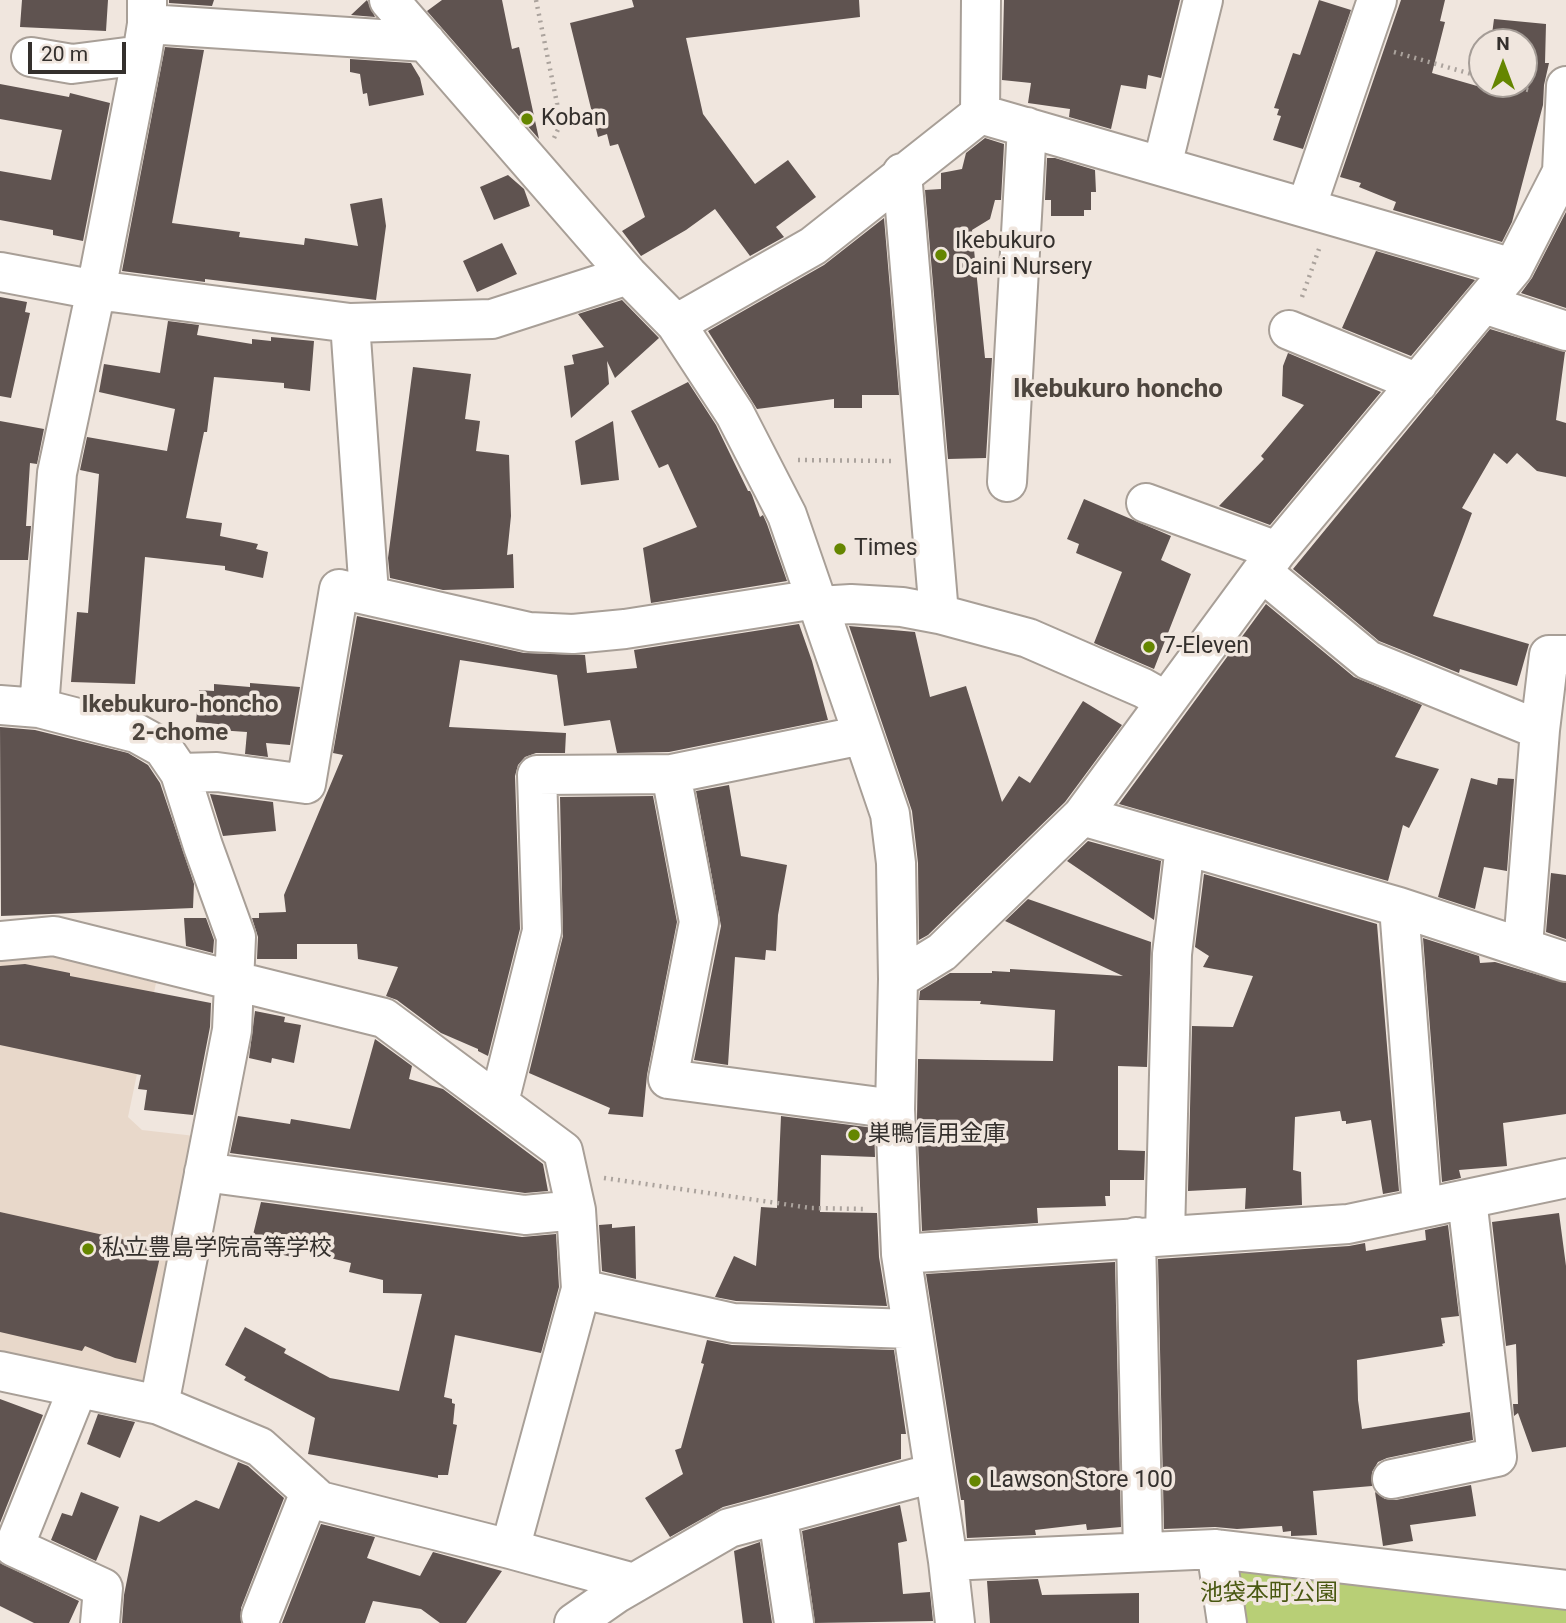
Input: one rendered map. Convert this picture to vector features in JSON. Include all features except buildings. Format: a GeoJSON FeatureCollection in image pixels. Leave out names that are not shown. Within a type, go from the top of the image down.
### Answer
{"type":"FeatureCollection","features":[{"type":"Feature","properties":{"kind":"street"},"geometry":{"type":"LineString","coordinates":[[389,0],[628,275],[676,324],[735,414],[787,516],[890,814],[896,863],[898,979],[895,1109],[901,1254],[955,1623]]}},
{"type":"Feature","properties":{"kind":"street"},"geometry":{"type":"LineString","coordinates":[[980,114],[981,0]]}},
{"type":"Feature","properties":{"kind":"street"},"geometry":{"type":"LineString","coordinates":[[1162,166],[1203,0]]}},
{"type":"Feature","properties":{"kind":"street"},"geometry":{"type":"LineString","coordinates":[[1319,212],[1363,43],[1377,0]]}},
{"type":"Feature","properties":{"kind":"street"},"geometry":{"type":"LineString","coordinates":[[31,57],[72,64],[145,27],[426,42]]}},
{"type":"Feature","properties":{"kind":"street"},"geometry":{"type":"LineString","coordinates":[[39,708],[57,473],[96,290],[145,27]]}},
{"type":"Feature","properties":{"kind":"street"},"geometry":{"type":"LineString","coordinates":[[898,979],[943,953],[1082,816],[1270,561],[1514,268],[1564,173],[1566,86]]}},
{"type":"Feature","properties":{"kind":"street"},"geometry":{"type":"LineString","coordinates":[[980,114],[1514,268]]}},
{"type":"Feature","properties":{"kind":"street"},"geometry":{"type":"LineString","coordinates":[[676,324],[813,246],[980,114]]}},
{"type":"Feature","properties":{"kind":"street"},"geometry":{"type":"LineString","coordinates":[[1007,482],[1027,127]]}},
{"type":"Feature","properties":{"kind":"street"},"geometry":{"type":"LineString","coordinates":[[902,173],[939,614]]}},
{"type":"Feature","properties":{"kind":"street"},"geometry":{"type":"LineString","coordinates":[[0,272],[96,290],[350,323],[492,319],[628,275]]}},
{"type":"Feature","properties":{"kind":"street"},"geometry":{"type":"LineString","coordinates":[[1484,304],[1566,331]]}},
{"type":"Feature","properties":{"kind":"street"},"geometry":{"type":"LineString","coordinates":[[350,323],[369,594]]}},
{"type":"Feature","properties":{"kind":"street"},"geometry":{"type":"LineString","coordinates":[[1289,330],[1418,383]]}},
{"type":"Feature","properties":{"kind":"street"},"geometry":{"type":"LineString","coordinates":[[1146,503],[1270,561],[1367,660],[1540,730]]}},
{"type":"Feature","properties":{"kind":"street"},"geometry":{"type":"LineString","coordinates":[[180,773],[218,772],[306,784],[339,589],[529,632],[573,634],[817,603],[902,607],[1028,638],[1143,688],[1166,701]]}},
{"type":"Feature","properties":{"kind":"street"},"geometry":{"type":"LineString","coordinates":[[1523,946],[1540,730],[1549,655],[1566,655]]}},
{"type":"Feature","properties":{"kind":"street"},"geometry":{"type":"LineString","coordinates":[[0,705],[39,708],[136,733],[163,748],[180,773],[236,937],[232,1030],[159,1405]]}},
{"type":"Feature","properties":{"kind":"street"},"geometry":{"type":"LineString","coordinates":[[499,1102],[542,931],[537,775],[671,774],[863,735]]}},
{"type":"Feature","properties":{"kind":"street"},"geometry":{"type":"LineString","coordinates":[[671,774],[699,922],[668,1079],[895,1109]]}},
{"type":"Feature","properties":{"kind":"street"},"geometry":{"type":"LineString","coordinates":[[1082,816],[1399,907],[1566,962]]}},
{"type":"Feature","properties":{"kind":"street"},"geometry":{"type":"LineString","coordinates":[[1143,1552],[1151,1236],[1171,954],[1185,846]]}},
{"type":"Feature","properties":{"kind":"street"},"geometry":{"type":"LineString","coordinates":[[1399,907],[1422,1208]]}},
{"type":"Feature","properties":{"kind":"street"},"geometry":{"type":"LineString","coordinates":[[0,941],[54,936],[384,1018],[563,1151],[576,1210],[581,1289],[510,1549]]}},
{"type":"Feature","properties":{"kind":"street"},"geometry":{"type":"LineString","coordinates":[[204,1171],[525,1215],[576,1210]]}},
{"type":"Feature","properties":{"kind":"street"},"geometry":{"type":"LineString","coordinates":[[901,1254],[1348,1224],[1566,1178]]}},
{"type":"Feature","properties":{"kind":"street"},"geometry":{"type":"LineString","coordinates":[[1392,1479],[1497,1457],[1467,1199]]}},
{"type":"Feature","properties":{"kind":"street"},"geometry":{"type":"LineString","coordinates":[[581,1289],[733,1323],[911,1329]]}},
{"type":"Feature","properties":{"kind":"street"},"geometry":{"type":"LineString","coordinates":[[0,1371],[159,1405],[260,1447],[320,1501],[510,1549],[624,1600]]}},
{"type":"Feature","properties":{"kind":"street"},"geometry":{"type":"LineString","coordinates":[[78,1388],[14,1547],[103,1588],[100,1623]]}},
{"type":"Feature","properties":{"kind":"street"},"geometry":{"type":"LineString","coordinates":[[574,1623],[624,1600],[729,1528],[934,1473]]}},
{"type":"Feature","properties":{"kind":"street"},"geometry":{"type":"LineString","coordinates":[[261,1616],[310,1492]]}},
{"type":"Feature","properties":{"kind":"street"},"geometry":{"type":"LineString","coordinates":[[778,1517],[794,1623]]}},
{"type":"Feature","properties":{"kind":"street"},"geometry":{"type":"LineString","coordinates":[[1216,1549],[1227,1623]]}},
{"type":"Feature","properties":{"kind":"street"},"geometry":{"type":"LineString","coordinates":[[948,1561],[1216,1549],[1566,1590]]}},
{"type":"Feature","properties":{"kind":"path"},"geometry":{"type":"LineString","coordinates":[[534,167],[548,151],[561,123],[536,0]]}},
{"type":"Feature","properties":{"kind":"path"},"geometry":{"type":"LineString","coordinates":[[1363,43],[1468,73]]}},
{"type":"Feature","properties":{"kind":"path"},"geometry":{"type":"LineString","coordinates":[[1289,330],[1319,212]]}},
{"type":"Feature","properties":{"kind":"path"},"geometry":{"type":"LineString","coordinates":[[759,460],[926,462]]}},
{"type":"Feature","properties":{"kind":"path"},"geometry":{"type":"LineString","coordinates":[[568,1173],[811,1208],[899,1210]]}},
{"type":"Feature","properties":{"kind":"shaded area","name":"私立豊島学院高等学校"},"geometry":{"type":"Polygon","coordinates":[[[32,951],[156,983],[128,1117],[142,1130],[195,1136],[152,1386],[0,1361],[0,954],[32,951]]]}},
{"type":"Feature","properties":{"kind":"green space","name":"池袋本町公園"},"geometry":{"type":"Polygon","coordinates":[[[1244,1563],[1566,1600],[1566,1623],[1242,1623],[1234,1572],[1244,1563]]]}},
{"type":"Feature","properties":{"kind":"place","name":"Koban"},"geometry":{"type":"Point","coordinates":[527,119]}},
{"type":"Feature","properties":{"kind":"place","name":"Ikebukuro Daini Nursery"},"geometry":{"type":"Point","coordinates":[941,255]}},
{"type":"Feature","properties":{"kind":"place","name":"Times"},"geometry":{"type":"Point","coordinates":[840,549]}},
{"type":"Feature","properties":{"kind":"place","name":"7-Eleven"},"geometry":{"type":"Point","coordinates":[1149,647]}},
{"type":"Feature","properties":{"kind":"place","name":"巣鴨信用金庫"},"geometry":{"type":"Point","coordinates":[854,1135]}},
{"type":"Feature","properties":{"kind":"place","name":"私立豊島学院高等学校"},"geometry":{"type":"Point","coordinates":[88,1249]}},
{"type":"Feature","properties":{"kind":"place","name":"Lawson Store 100"},"geometry":{"type":"Point","coordinates":[975,1481]}},
{"type":"Feature","properties":{"kind":"district","name":"Ikebukuro honcho"},"geometry":{"type":"Point","coordinates":[1118,390]}},
{"type":"Feature","properties":{"kind":"district","name":"Ikebukuro-honcho 2-chome"},"geometry":{"type":"Point","coordinates":[180,720]}}]}
